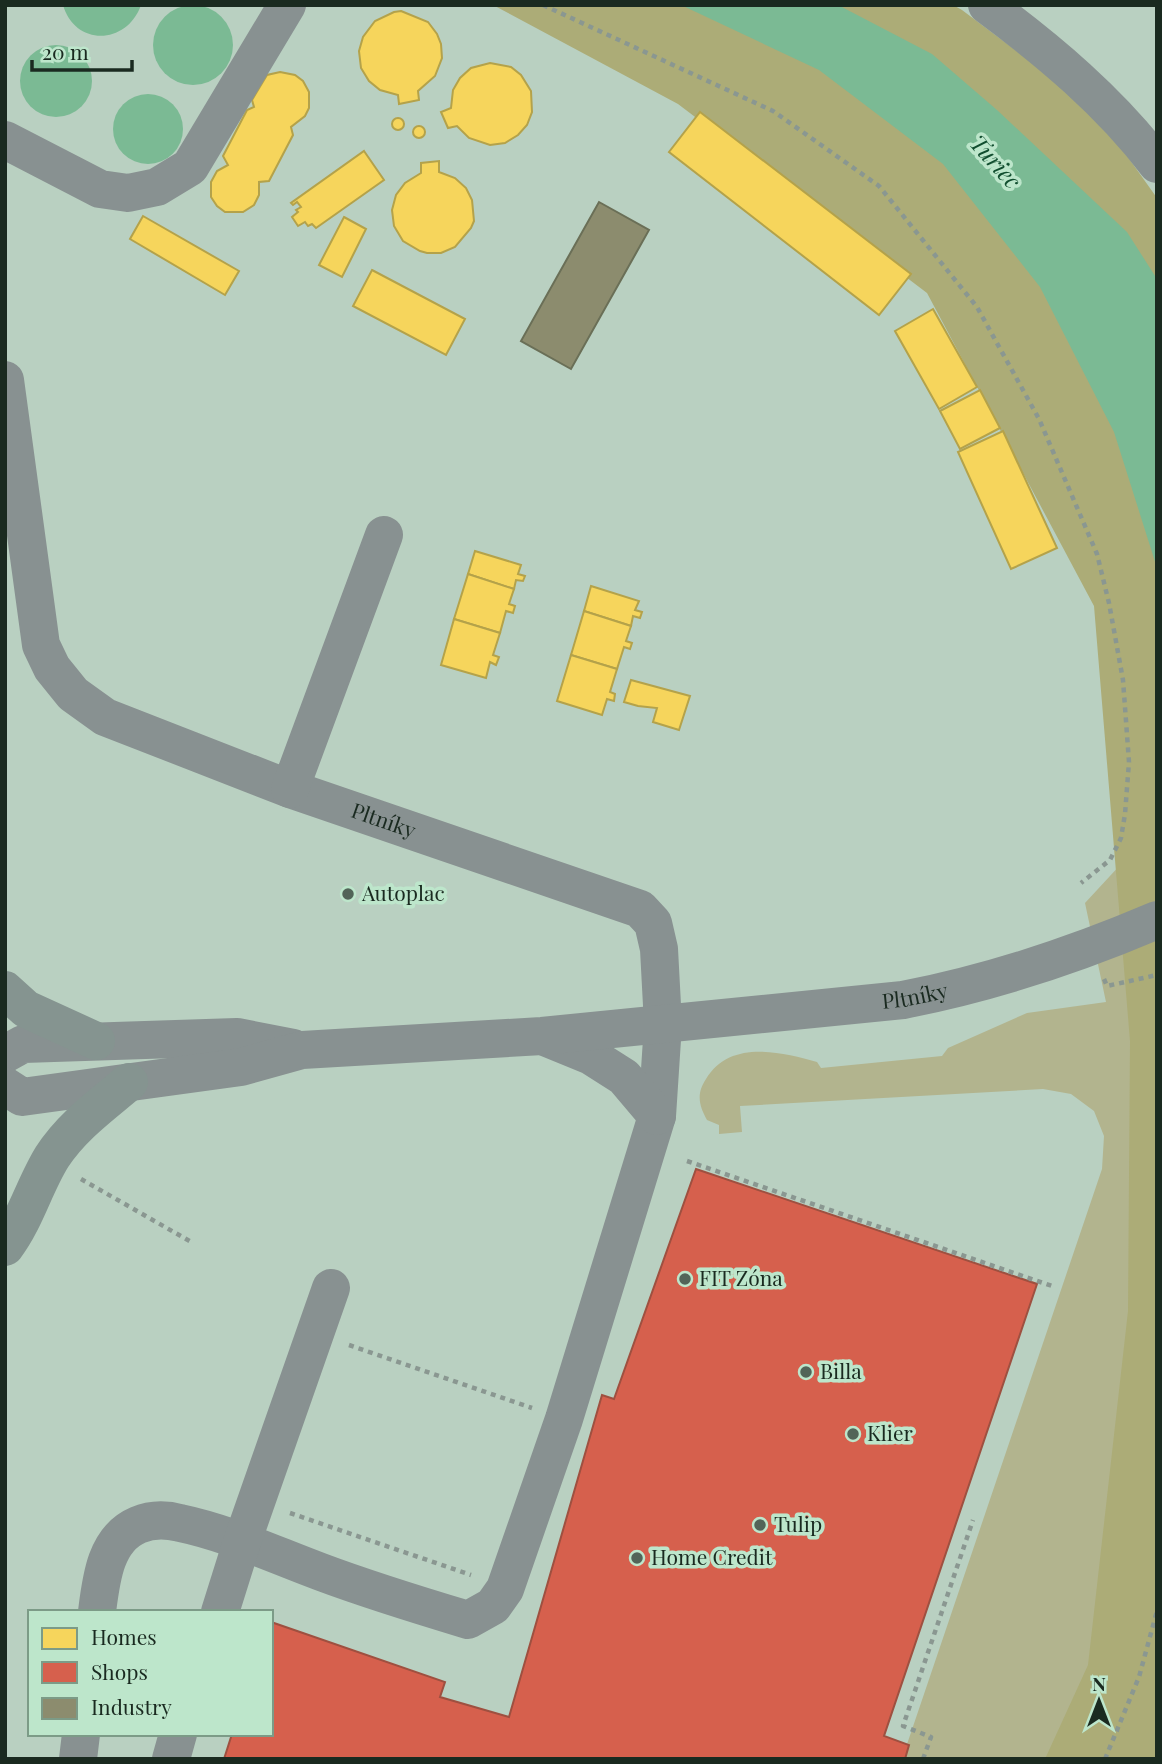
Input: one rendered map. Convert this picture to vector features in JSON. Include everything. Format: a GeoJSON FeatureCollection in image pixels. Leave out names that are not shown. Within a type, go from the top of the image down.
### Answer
{"type":"FeatureCollection","features":[{"type":"Feature","properties":{"kind":"main road"},"geometry":{"type":"LineString","coordinates":[[5,990],[26,1009],[96,1041]]}},
{"type":"Feature","properties":{"kind":"main road"},"geometry":{"type":"LineString","coordinates":[[5,1247],[17,1231],[51,1158],[68,1135],[129,1082]]}},
{"type":"Feature","properties":{"kind":"street"},"geometry":{"type":"LineString","coordinates":[[5,140],[100,189],[128,193],[157,187],[190,167],[287,5]]}},
{"type":"Feature","properties":{"kind":"street"},"geometry":{"type":"LineString","coordinates":[[987,5],[1046,51],[1102,100],[1157,164]]}},
{"type":"Feature","properties":{"kind":"street","name":"Pltníky"},"geometry":{"type":"LineString","coordinates":[[5,380],[41,645],[52,668],[73,694],[105,717],[290,789],[640,909],[653,923],[659,949],[663,1024]]}},
{"type":"Feature","properties":{"kind":"street"},"geometry":{"type":"LineString","coordinates":[[290,789],[384,535]]}},
{"type":"Feature","properties":{"kind":"street","name":"Pltníky"},"geometry":{"type":"LineString","coordinates":[[5,1086],[22,1097],[241,1067],[302,1050],[542,1036],[903,1000],[955,990],[1094,947],[1157,920]]}},
{"type":"Feature","properties":{"kind":"street"},"geometry":{"type":"LineString","coordinates":[[97,1610],[107,1558],[116,1542],[130,1529],[158,1519],[181,1523],[242,1542],[361,1587],[468,1620],[493,1606],[505,1589],[564,1419],[657,1116],[663,1024]]}},
{"type":"Feature","properties":{"kind":"street"},"geometry":{"type":"LineString","coordinates":[[542,1036],[591,1056],[624,1077],[657,1116]]}},
{"type":"Feature","properties":{"kind":"street","name":"Pltníky"},"geometry":{"type":"LineString","coordinates":[[5,1054],[23,1044],[237,1037],[302,1050]]}},
{"type":"Feature","properties":{"kind":"street"},"geometry":{"type":"LineString","coordinates":[[221,1610],[331,1288]]}},
{"type":"Feature","properties":{"kind":"street"},"geometry":{"type":"LineString","coordinates":[[78,1759],[81,1736]]}},
{"type":"Feature","properties":{"kind":"street"},"geometry":{"type":"LineString","coordinates":[[171,1759],[177,1736]]}},
{"type":"Feature","properties":{"kind":"path"},"geometry":{"type":"LineString","coordinates":[[543,5],[773,111],[879,186],[977,307],[1039,419],[1097,555],[1121,667],[1129,762],[1121,838],[1110,860],[1080,883]]}},
{"type":"Feature","properties":{"kind":"path"},"geometry":{"type":"LineString","coordinates":[[687,1161],[1052,1286]]}},
{"type":"Feature","properties":{"kind":"path"},"geometry":{"type":"LineString","coordinates":[[80,1179],[192,1243]]}},
{"type":"Feature","properties":{"kind":"path"},"geometry":{"type":"LineString","coordinates":[[315,1334],[564,1419]]}},
{"type":"Feature","properties":{"kind":"path"},"geometry":{"type":"LineString","coordinates":[[257,1501],[479,1577]]}},
{"type":"Feature","properties":{"kind":"path"},"geometry":{"type":"LineString","coordinates":[[923,1759],[931,1737],[903,1726],[973,1520]]}},
{"type":"Feature","properties":{"kind":"path"},"geometry":{"type":"LineString","coordinates":[[1105,1759],[1139,1677],[1157,1611]]}},
{"type":"Feature","properties":{"kind":"shaded area"},"geometry":{"type":"Polygon","coordinates":[[[493,5],[953,5],[1093,108],[1157,198],[1157,1759],[1045,1759],[1088,1665],[1128,1311],[1130,1041],[1094,606],[927,293],[678,104],[493,5]]]}},
{"type":"Feature","properties":{"kind":"shaded area"},"geometry":{"type":"Polygon","coordinates":[[[562,5],[681,5],[819,70],[943,163],[1040,287],[1114,432],[1157,568],[1157,1759],[902,1759],[1102,1169],[1104,1136],[1094,1111],[1071,1094],[1043,1089],[740,1106],[742,1132],[719,1134],[719,1125],[707,1120],[700,1100],[703,1084],[716,1066],[742,1053],[772,1052],[788,1055],[817,1062],[821,1068],[942,1056],[948,1048],[1027,1013],[1106,1002],[1085,903],[1122,863],[1139,834],[1145,778],[1123,532],[991,292],[773,111],[562,5]]]}},
{"type":"Feature","properties":{"kind":"water"},"geometry":{"type":"Polygon","coordinates":[[[63,5],[141,5],[125,28],[101,36],[78,28],[69,19],[63,5]]]}},
{"type":"Feature","properties":{"kind":"water"},"geometry":{"type":"Polygon","coordinates":[[[193,5],[208,8],[221,17],[230,30],[233,45],[230,60],[221,73],[208,82],[193,85],[178,82],[165,73],[156,60],[153,45],[156,30],[165,17],[178,8],[193,5]]]}},
{"type":"Feature","properties":{"kind":"water","name":"Turiec"},"geometry":{"type":"Polygon","coordinates":[[[681,5],[838,5],[932,54],[997,110],[1127,232],[1157,279],[1157,568],[1114,432],[1040,287],[943,164],[819,70],[681,5]]]}},
{"type":"Feature","properties":{"kind":"water"},"geometry":{"type":"Polygon","coordinates":[[[56,45],[76,51],[86,61],[92,81],[86,101],[76,111],[56,117],[36,111],[26,101],[20,81],[26,61],[36,51],[56,45]]]}},
{"type":"Feature","properties":{"kind":"water"},"geometry":{"type":"Polygon","coordinates":[[[148,94],[173,104],[183,129],[173,154],[148,164],[123,154],[113,129],[123,104],[148,94]]]}},
{"type":"Feature","properties":{"kind":"building: Homes"},"geometry":{"type":"Polygon","coordinates":[[[401,11],[428,22],[441,44],[442,58],[435,76],[418,91],[419,100],[399,104],[398,95],[380,90],[369,81],[361,68],[359,51],[363,37],[375,21],[401,11]]]}},
{"type":"Feature","properties":{"kind":"building: Homes"},"geometry":{"type":"Polygon","coordinates":[[[490,63],[511,67],[521,75],[531,91],[532,112],[527,125],[518,135],[505,143],[490,145],[469,138],[457,126],[448,128],[441,112],[451,108],[453,90],[460,78],[471,68],[490,63]]]}},
{"type":"Feature","properties":{"kind":"building: Homes"},"geometry":{"type":"Polygon","coordinates":[[[280,72],[295,75],[303,81],[309,92],[309,108],[305,116],[291,127],[293,135],[269,181],[259,182],[259,195],[254,205],[243,212],[225,212],[211,197],[211,182],[217,171],[228,165],[223,156],[247,110],[254,107],[252,100],[267,75],[280,72]]]}},
{"type":"Feature","properties":{"kind":"building: Homes"},"geometry":{"type":"Polygon","coordinates":[[[700,112],[911,274],[879,315],[669,152],[700,112]]]}},
{"type":"Feature","properties":{"kind":"building: Homes"},"geometry":{"type":"Polygon","coordinates":[[[398,118],[404,124],[398,130],[392,124],[398,118]]]}},
{"type":"Feature","properties":{"kind":"building: Homes"},"geometry":{"type":"Polygon","coordinates":[[[414,127],[424,127],[424,137],[414,137],[414,127]]]}},
{"type":"Feature","properties":{"kind":"building: Homes"},"geometry":{"type":"Polygon","coordinates":[[[364,151],[384,180],[316,228],[305,222],[298,226],[292,217],[301,207],[297,202],[293,205],[291,203],[364,151]]]}},
{"type":"Feature","properties":{"kind":"building: Homes"},"geometry":{"type":"Polygon","coordinates":[[[439,161],[439,172],[455,178],[466,188],[472,200],[474,221],[455,247],[441,253],[427,253],[403,241],[394,226],[392,210],[396,195],[405,183],[421,173],[421,163],[439,161]]]}},
{"type":"Feature","properties":{"kind":"building: Homes"},"geometry":{"type":"Polygon","coordinates":[[[143,216],[239,271],[225,295],[130,239],[143,216]]]}},
{"type":"Feature","properties":{"kind":"building: Homes"},"geometry":{"type":"Polygon","coordinates":[[[344,217],[366,229],[342,277],[319,265],[344,217]]]}},
{"type":"Feature","properties":{"kind":"building: Homes"},"geometry":{"type":"Polygon","coordinates":[[[372,270],[465,319],[446,355],[353,306],[372,270]]]}},
{"type":"Feature","properties":{"kind":"building: Homes"},"geometry":{"type":"Polygon","coordinates":[[[933,309],[977,387],[939,409],[895,331],[933,309]]]}},
{"type":"Feature","properties":{"kind":"building: Homes"},"geometry":{"type":"Polygon","coordinates":[[[980,390],[1000,428],[960,449],[940,411],[980,390]]]}},
{"type":"Feature","properties":{"kind":"building: Homes"},"geometry":{"type":"Polygon","coordinates":[[[1003,431],[1057,548],[1011,569],[958,452],[1003,431]]]}},
{"type":"Feature","properties":{"kind":"building: Homes"},"geometry":{"type":"Polygon","coordinates":[[[475,551],[521,565],[518,574],[525,576],[523,581],[516,580],[514,589],[468,574],[475,551]]]}},
{"type":"Feature","properties":{"kind":"building: Homes"},"geometry":{"type":"Polygon","coordinates":[[[468,574],[514,589],[509,604],[515,606],[513,613],[506,611],[500,633],[454,619],[468,574]]]}},
{"type":"Feature","properties":{"kind":"building: Homes"},"geometry":{"type":"Polygon","coordinates":[[[591,586],[639,601],[635,610],[642,612],[640,618],[633,616],[631,626],[584,611],[591,586]]]}},
{"type":"Feature","properties":{"kind":"building: Homes"},"geometry":{"type":"Polygon","coordinates":[[[584,611],[631,626],[626,641],[632,643],[630,649],[624,647],[617,669],[571,655],[584,611]]]}},
{"type":"Feature","properties":{"kind":"building: Homes"},"geometry":{"type":"Polygon","coordinates":[[[454,619],[500,633],[493,655],[499,657],[496,665],[490,662],[486,678],[441,665],[454,619]]]}},
{"type":"Feature","properties":{"kind":"building: Homes"},"geometry":{"type":"Polygon","coordinates":[[[571,655],[617,669],[610,692],[615,694],[614,701],[607,699],[602,715],[557,701],[571,655]]]}},
{"type":"Feature","properties":{"kind":"building: Homes"},"geometry":{"type":"Polygon","coordinates":[[[631,680],[690,696],[679,730],[653,722],[657,708],[624,702],[631,680]]]}},
{"type":"Feature","properties":{"kind":"building: Shops","name":"Tulip"},"geometry":{"type":"Polygon","coordinates":[[[696,1169],[1037,1284],[884,1736],[909,1745],[905,1759],[224,1759],[231,1736],[273,1736],[273,1623],[445,1682],[440,1697],[509,1717],[602,1395],[614,1399],[696,1169]]]}},
{"type":"Feature","properties":{"kind":"building: Industry"},"geometry":{"type":"Polygon","coordinates":[[[599,202],[649,230],[571,369],[521,341],[599,202]]]}},
{"type":"Feature","properties":{"kind":"place","name":"Autoplac"},"geometry":{"type":"Point","coordinates":[348,894]}},
{"type":"Feature","properties":{"kind":"place","name":"FIT Zóna"},"geometry":{"type":"Point","coordinates":[685,1279]}},
{"type":"Feature","properties":{"kind":"place","name":"Billa"},"geometry":{"type":"Point","coordinates":[806,1372]}},
{"type":"Feature","properties":{"kind":"place","name":"Klier"},"geometry":{"type":"Point","coordinates":[853,1434]}},
{"type":"Feature","properties":{"kind":"place","name":"Tulip"},"geometry":{"type":"Point","coordinates":[760,1525]}},
{"type":"Feature","properties":{"kind":"place","name":"Home Credit"},"geometry":{"type":"Point","coordinates":[637,1558]}}]}
